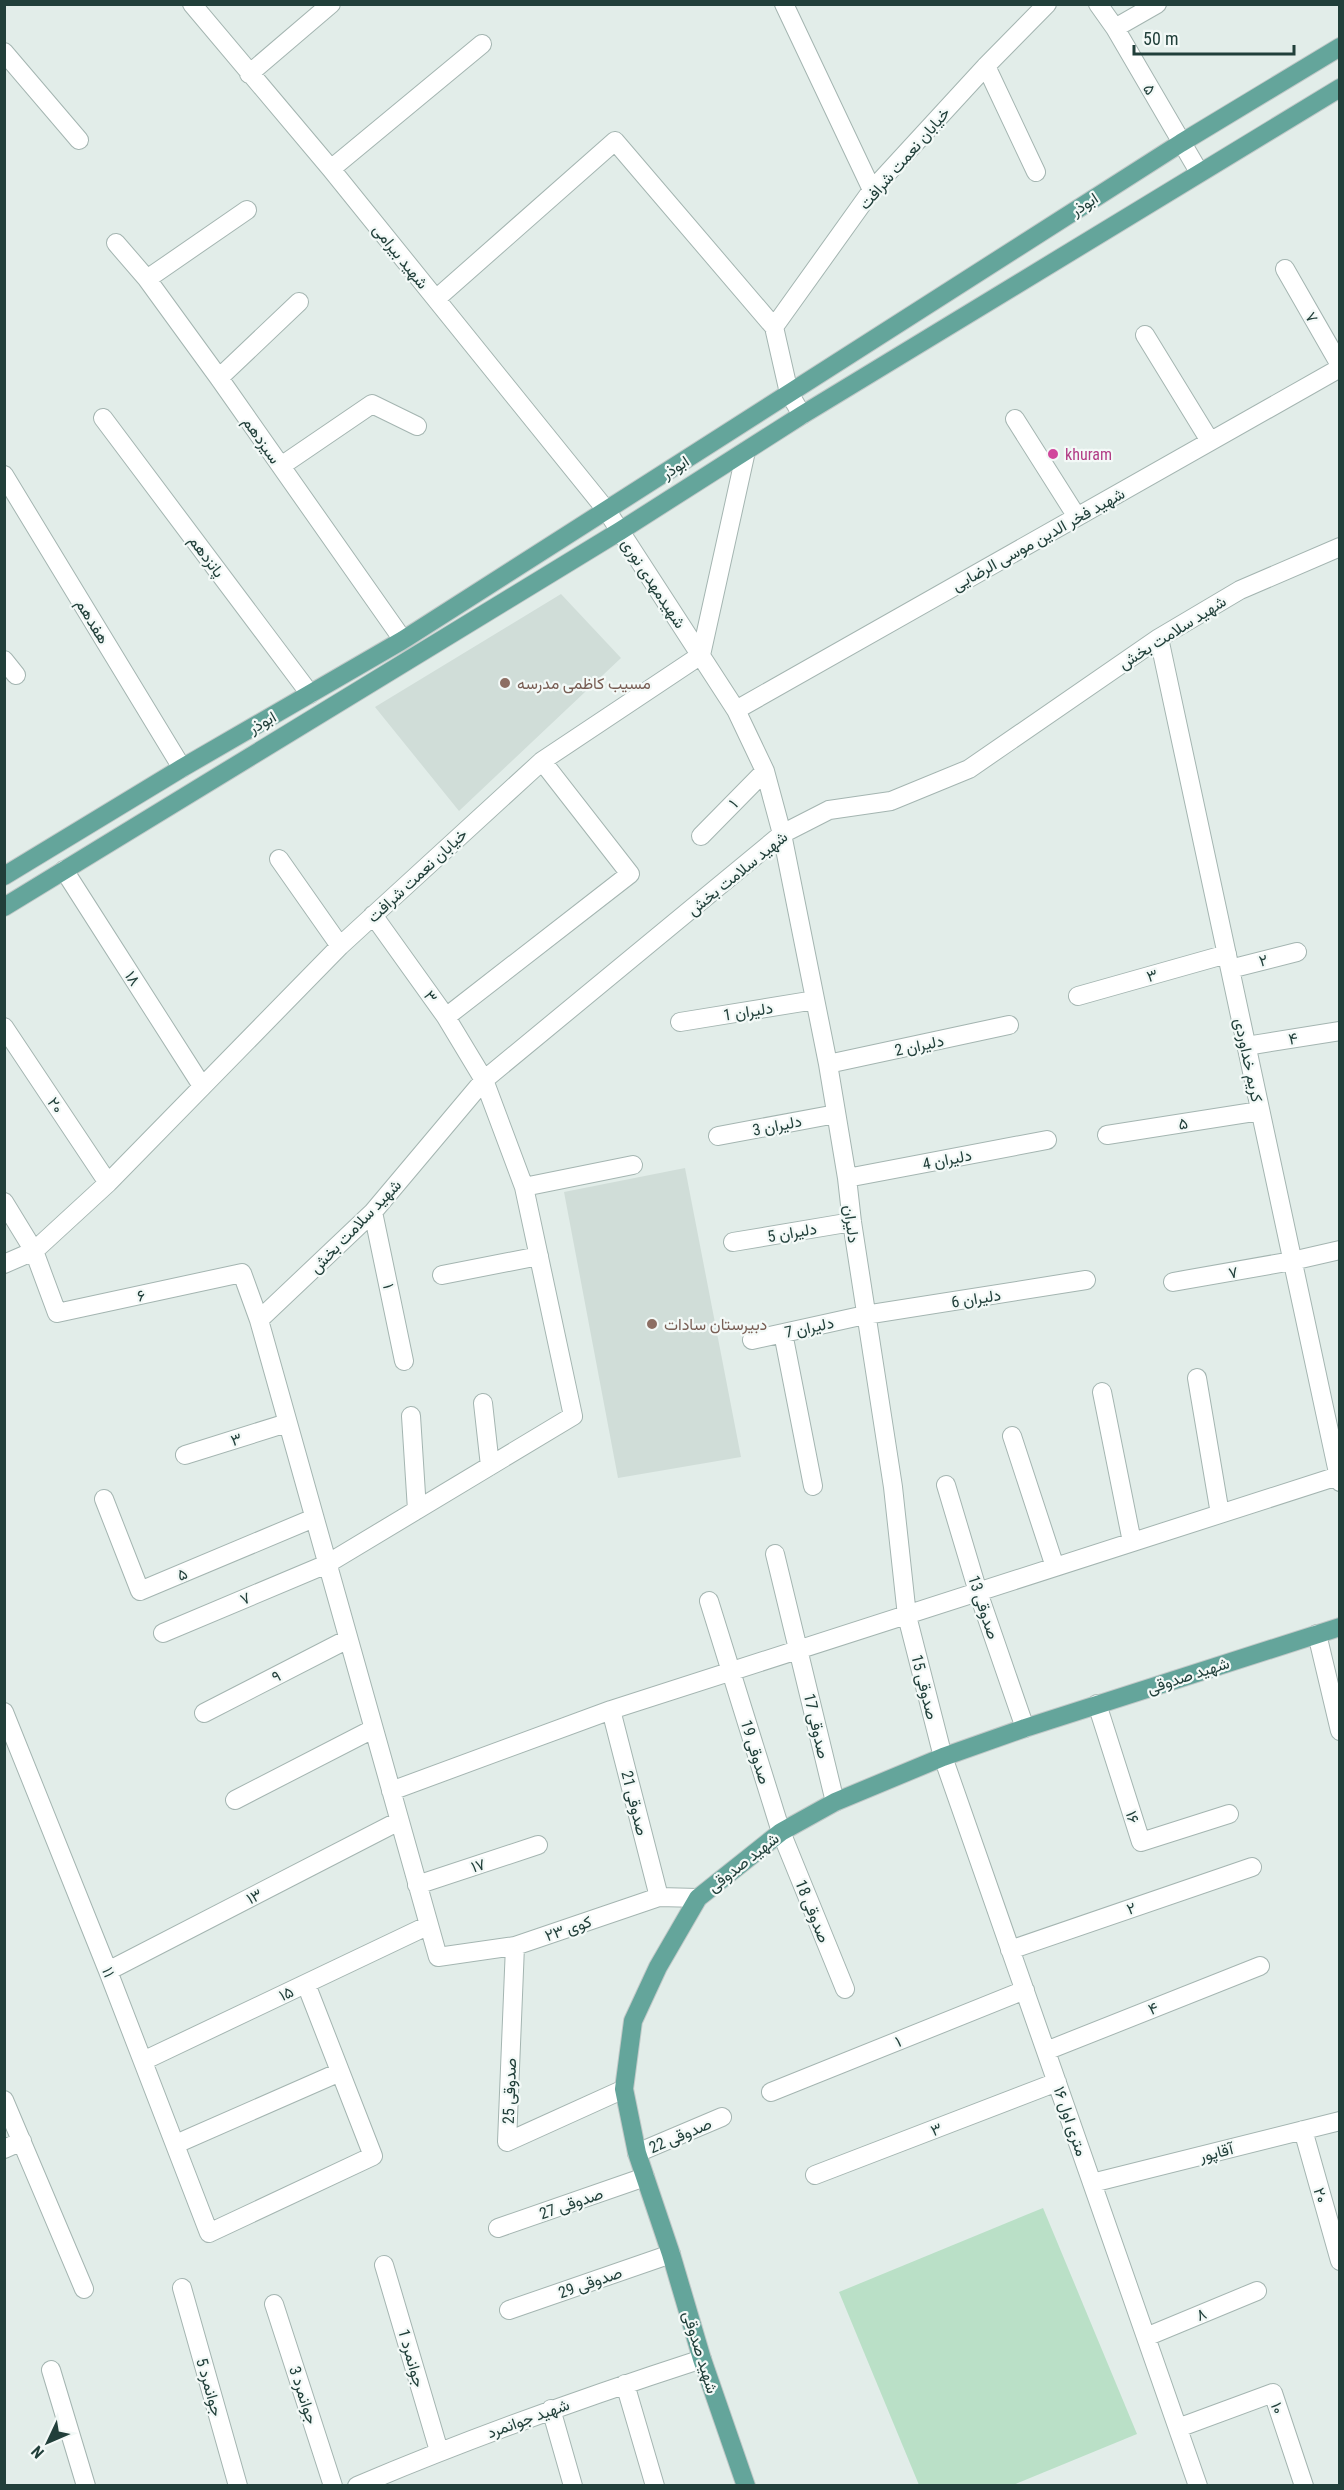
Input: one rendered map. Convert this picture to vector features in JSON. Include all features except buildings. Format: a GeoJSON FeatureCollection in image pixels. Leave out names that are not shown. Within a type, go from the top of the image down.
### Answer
{"type":"FeatureCollection","features":[{"type":"Feature","properties":{"kind":"main road","name":"ابوذر"},"geometry":{"type":"LineString","coordinates":[[4,876],[182,768],[403,640],[1181,143],[1340,47]]}},
{"type":"Feature","properties":{"kind":"main road","name":"ابوذر"},"geometry":{"type":"LineString","coordinates":[[4,907],[312,721],[620,531],[802,415],[1340,88]]}},
{"type":"Feature","properties":{"kind":"main road","name":"شهید صدوقی"},"geometry":{"type":"LineString","coordinates":[[746,2486],[702,2359],[672,2254],[637,2153],[624,2089],[633,2021],[658,1966],[698,1898],[781,1832],[835,1802],[943,1757],[1025,1728],[1340,1627]]}},
{"type":"Feature","properties":{"kind":"street","name":"شهید بیرامی"},"geometry":{"type":"LineString","coordinates":[[192,4],[331,169],[607,511]]}},
{"type":"Feature","properties":{"kind":"street"},"geometry":{"type":"LineString","coordinates":[[249,74],[331,4]]}},
{"type":"Feature","properties":{"kind":"street"},"geometry":{"type":"LineString","coordinates":[[784,4],[872,190]]}},
{"type":"Feature","properties":{"kind":"street","name":"خیابان نعمت شرافت"},"geometry":{"type":"LineString","coordinates":[[774,327],[872,190],[986,66],[1047,4]]}},
{"type":"Feature","properties":{"kind":"street","name":"۵"},"geometry":{"type":"LineString","coordinates":[[1098,4],[1115,28],[1199,172]]}},
{"type":"Feature","properties":{"kind":"street"},"geometry":{"type":"LineString","coordinates":[[1115,28],[1157,4]]}},
{"type":"Feature","properties":{"kind":"street"},"geometry":{"type":"LineString","coordinates":[[331,169],[482,44]]}},
{"type":"Feature","properties":{"kind":"street"},"geometry":{"type":"LineString","coordinates":[[4,52],[80,140]]}},
{"type":"Feature","properties":{"kind":"street"},"geometry":{"type":"LineString","coordinates":[[986,66],[1036,172]]}},
{"type":"Feature","properties":{"kind":"street"},"geometry":{"type":"LineString","coordinates":[[436,299],[615,141],[774,327],[789,393],[802,415]]}},
{"type":"Feature","properties":{"kind":"street"},"geometry":{"type":"LineString","coordinates":[[147,279],[247,210]]}},
{"type":"Feature","properties":{"kind":"street","name":"سیزدهم"},"geometry":{"type":"LineString","coordinates":[[116,243],[147,279],[219,378],[403,640]]}},
{"type":"Feature","properties":{"kind":"street","name":"۷"},"geometry":{"type":"LineString","coordinates":[[1285,269],[1340,367]]}},
{"type":"Feature","properties":{"kind":"street"},"geometry":{"type":"LineString","coordinates":[[219,378],[299,302]]}},
{"type":"Feature","properties":{"kind":"street"},"geometry":{"type":"LineString","coordinates":[[1145,335],[1210,441]]}},
{"type":"Feature","properties":{"kind":"street","name":"شهید فخر الدین موسی الرضایی"},"geometry":{"type":"LineString","coordinates":[[736,710],[1340,367]]}},
{"type":"Feature","properties":{"kind":"street"},"geometry":{"type":"LineString","coordinates":[[281,466],[372,404],[417,426]]}},
{"type":"Feature","properties":{"kind":"street","name":"پانزدهم"},"geometry":{"type":"LineString","coordinates":[[104,418],[310,694]]}},
{"type":"Feature","properties":{"kind":"street"},"geometry":{"type":"LineString","coordinates":[[1015,418],[1077,517]]}},
{"type":"Feature","properties":{"kind":"street"},"geometry":{"type":"LineString","coordinates":[[701,655],[746,451]]}},
{"type":"Feature","properties":{"kind":"street","name":"هفدهم"},"geometry":{"type":"LineString","coordinates":[[4,475],[182,768]]}},
{"type":"Feature","properties":{"kind":"street","name":"شهیدمهدی نوری"},"geometry":{"type":"LineString","coordinates":[[607,511],[736,710],[765,771]]}},
{"type":"Feature","properties":{"kind":"street","name":"شهید سلامت بخش"},"geometry":{"type":"LineString","coordinates":[[259,1320],[373,1212],[484,1080],[782,834],[829,810],[891,801],[969,769],[1159,638],[1240,590],[1340,547]]}},
{"type":"Feature","properties":{"kind":"street","name":"کریم خداوردی"},"geometry":{"type":"LineString","coordinates":[[1159,638],[1339,1479]]}},
{"type":"Feature","properties":{"kind":"street","name":"خیابان نعمت شرافت"},"geometry":{"type":"LineString","coordinates":[[4,1264],[34,1251],[108,1183],[340,946],[542,761],[701,655]]}},
{"type":"Feature","properties":{"kind":"street"},"geometry":{"type":"LineString","coordinates":[[4,660],[15,675]]}},
{"type":"Feature","properties":{"kind":"street"},"geometry":{"type":"LineString","coordinates":[[446,1017],[630,874],[542,761]]}},
{"type":"Feature","properties":{"kind":"street","name":"دلیران"},"geometry":{"type":"LineString","coordinates":[[765,771],[782,834],[828,1064],[893,1487],[906,1617]]}},
{"type":"Feature","properties":{"kind":"street","name":"۱"},"geometry":{"type":"LineString","coordinates":[[701,836],[765,771]]}},
{"type":"Feature","properties":{"kind":"street"},"geometry":{"type":"LineString","coordinates":[[279,859],[340,946]]}},
{"type":"Feature","properties":{"kind":"street","name":"۱۸"},"geometry":{"type":"LineString","coordinates":[[64,870],[202,1086]]}},
{"type":"Feature","properties":{"kind":"street","name":"۳"},"geometry":{"type":"LineString","coordinates":[[373,915],[446,1017],[484,1080],[524,1187],[573,1416],[490,1466]]}},
{"type":"Feature","properties":{"kind":"street","name":"۲"},"geometry":{"type":"LineString","coordinates":[[1228,961],[1297,952]]}},
{"type":"Feature","properties":{"kind":"street","name":"۳"},"geometry":{"type":"LineString","coordinates":[[1078,996],[1228,961]]}},
{"type":"Feature","properties":{"kind":"street","name":"دلیران 1"},"geometry":{"type":"LineString","coordinates":[[681,1022],[815,1000]]}},
{"type":"Feature","properties":{"kind":"street","name":"دلیران 2"},"geometry":{"type":"LineString","coordinates":[[828,1064],[1009,1025]]}},
{"type":"Feature","properties":{"kind":"street","name":"۲۰"},"geometry":{"type":"LineString","coordinates":[[4,1027],[108,1183]]}},
{"type":"Feature","properties":{"kind":"street","name":"۴"},"geometry":{"type":"LineString","coordinates":[[1246,1046],[1340,1031]]}},
{"type":"Feature","properties":{"kind":"street","name":"۵"},"geometry":{"type":"LineString","coordinates":[[1107,1135],[1260,1111]]}},
{"type":"Feature","properties":{"kind":"street","name":"دلیران 3"},"geometry":{"type":"LineString","coordinates":[[718,1136],[836,1114]]}},
{"type":"Feature","properties":{"kind":"street","name":"دلیران 4"},"geometry":{"type":"LineString","coordinates":[[847,1178],[1047,1140]]}},
{"type":"Feature","properties":{"kind":"street"},"geometry":{"type":"LineString","coordinates":[[524,1187],[633,1165]]}},
{"type":"Feature","properties":{"kind":"street"},"geometry":{"type":"LineString","coordinates":[[4,1202],[34,1251]]}},
{"type":"Feature","properties":{"kind":"street","name":"۱"},"geometry":{"type":"LineString","coordinates":[[373,1212],[404,1361]]}},
{"type":"Feature","properties":{"kind":"street","name":"دلیران 5"},"geometry":{"type":"LineString","coordinates":[[733,1242],[852,1222]]}},
{"type":"Feature","properties":{"kind":"street","name":"۷"},"geometry":{"type":"LineString","coordinates":[[1173,1282],[1340,1250]]}},
{"type":"Feature","properties":{"kind":"street","name":"۶"},"geometry":{"type":"LineString","coordinates":[[34,1251],[57,1313],[242,1273],[259,1320]]}},
{"type":"Feature","properties":{"kind":"street"},"geometry":{"type":"LineString","coordinates":[[442,1275],[538,1256]]}},
{"type":"Feature","properties":{"kind":"street","name":"دلیران 6"},"geometry":{"type":"LineString","coordinates":[[866,1315],[1086,1280]]}},
{"type":"Feature","properties":{"kind":"street","name":"دلیران 7"},"geometry":{"type":"LineString","coordinates":[[752,1340],[866,1315]]}},
{"type":"Feature","properties":{"kind":"street"},"geometry":{"type":"LineString","coordinates":[[259,1320],[429,1925]]}},
{"type":"Feature","properties":{"kind":"street"},"geometry":{"type":"LineString","coordinates":[[783,1333],[813,1486]]}},
{"type":"Feature","properties":{"kind":"street"},"geometry":{"type":"LineString","coordinates":[[1197,1378],[1220,1514]]}},
{"type":"Feature","properties":{"kind":"street"},"geometry":{"type":"LineString","coordinates":[[1102,1392],[1132,1542]]}},
{"type":"Feature","properties":{"kind":"street"},"geometry":{"type":"LineString","coordinates":[[483,1403],[490,1466]]}},
{"type":"Feature","properties":{"kind":"street"},"geometry":{"type":"LineString","coordinates":[[411,1416],[417,1510]]}},
{"type":"Feature","properties":{"kind":"street","name":"۳"},"geometry":{"type":"LineString","coordinates":[[185,1455],[287,1423]]}},
{"type":"Feature","properties":{"kind":"street"},"geometry":{"type":"LineString","coordinates":[[1012,1436],[1055,1567]]}},
{"type":"Feature","properties":{"kind":"street","name":"۷"},"geometry":{"type":"LineString","coordinates":[[163,1633],[327,1564],[490,1466]]}},
{"type":"Feature","properties":{"kind":"street"},"geometry":{"type":"LineString","coordinates":[[391,1791],[611,1710],[906,1617],[1220,1514],[1339,1479]]}},
{"type":"Feature","properties":{"kind":"street","name":"صدوقی 13"},"geometry":{"type":"LineString","coordinates":[[946,1485],[978,1592],[1025,1728]]}},
{"type":"Feature","properties":{"kind":"street","name":"۵"},"geometry":{"type":"LineString","coordinates":[[104,1499],[140,1591],[314,1518]]}},
{"type":"Feature","properties":{"kind":"street","name":"صدوقی 17"},"geometry":{"type":"LineString","coordinates":[[775,1554],[835,1802]]}},
{"type":"Feature","properties":{"kind":"street","name":"صدوقی 19"},"geometry":{"type":"LineString","coordinates":[[709,1601],[781,1832]]}},
{"type":"Feature","properties":{"kind":"street","name":"صدوقی 15"},"geometry":{"type":"LineString","coordinates":[[906,1617],[943,1757]]}},
{"type":"Feature","properties":{"kind":"street"},"geometry":{"type":"LineString","coordinates":[[1317,1634],[1340,1731]]}},
{"type":"Feature","properties":{"kind":"street","name":"۹"},"geometry":{"type":"LineString","coordinates":[[204,1713],[348,1639]]}},
{"type":"Feature","properties":{"kind":"street","name":"۱۶"},"geometry":{"type":"LineString","coordinates":[[1097,1704],[1141,1842],[1228,1814]]}},
{"type":"Feature","properties":{"kind":"street","name":"صدوقی 21"},"geometry":{"type":"LineString","coordinates":[[611,1710],[660,1897]]}},
{"type":"Feature","properties":{"kind":"street","name":"۱۱"},"geometry":{"type":"LineString","coordinates":[[4,1712],[108,1971],[209,2233],[374,2156],[340,2072]]}},
{"type":"Feature","properties":{"kind":"street"},"geometry":{"type":"LineString","coordinates":[[235,1800],[373,1730]]}},
{"type":"Feature","properties":{"kind":"street","name":"۱۶ متری اول"},"geometry":{"type":"LineString","coordinates":[[943,1757],[1198,2486]]}},
{"type":"Feature","properties":{"kind":"street","name":"۱۳"},"geometry":{"type":"LineString","coordinates":[[108,1971],[399,1821]]}},
{"type":"Feature","properties":{"kind":"street","name":"صدوقی 18"},"geometry":{"type":"LineString","coordinates":[[781,1832],[845,1989]]}},
{"type":"Feature","properties":{"kind":"street","name":"۱۷"},"geometry":{"type":"LineString","coordinates":[[417,1885],[538,1845]]}},
{"type":"Feature","properties":{"kind":"street","name":"۲"},"geometry":{"type":"LineString","coordinates":[[1010,1950],[1252,1867]]}},
{"type":"Feature","properties":{"kind":"street","name":"کوی ۲۳"},"geometry":{"type":"LineString","coordinates":[[429,1925],[438,1957],[515,1947],[660,1897],[698,1898]]}},
{"type":"Feature","properties":{"kind":"street","name":"۱۵"},"geometry":{"type":"LineString","coordinates":[[143,2061],[429,1925]]}},
{"type":"Feature","properties":{"kind":"street","name":"صدوقی 25"},"geometry":{"type":"LineString","coordinates":[[515,1947],[507,2142],[624,2089]]}},
{"type":"Feature","properties":{"kind":"street","name":"۴"},"geometry":{"type":"LineString","coordinates":[[1046,2051],[1260,1966]]}},
{"type":"Feature","properties":{"kind":"street"},"geometry":{"type":"LineString","coordinates":[[176,2144],[340,2072],[306,1984]]}},
{"type":"Feature","properties":{"kind":"street","name":"۱"},"geometry":{"type":"LineString","coordinates":[[771,2092],[1025,1990]]}},
{"type":"Feature","properties":{"kind":"street","name":"۳"},"geometry":{"type":"LineString","coordinates":[[815,2175],[1057,2082]]}},
{"type":"Feature","properties":{"kind":"street"},"geometry":{"type":"LineString","coordinates":[[4,2100],[84,2289]]}},
{"type":"Feature","properties":{"kind":"street","name":"صدوقی 22"},"geometry":{"type":"LineString","coordinates":[[637,2153],[722,2117]]}},
{"type":"Feature","properties":{"kind":"street","name":"آقاپور"},"geometry":{"type":"LineString","coordinates":[[1092,2183],[1340,2121]]}},
{"type":"Feature","properties":{"kind":"street","name":"۲۰"},"geometry":{"type":"LineString","coordinates":[[1303,2130],[1340,2261]]}},
{"type":"Feature","properties":{"kind":"street"},"geometry":{"type":"LineString","coordinates":[[4,2150],[22,2141]]}},
{"type":"Feature","properties":{"kind":"street","name":"صدوقی 27"},"geometry":{"type":"LineString","coordinates":[[498,2228],[645,2177]]}},
{"type":"Feature","properties":{"kind":"street","name":"صدوقی 29"},"geometry":{"type":"LineString","coordinates":[[509,2310],[672,2254]]}},
{"type":"Feature","properties":{"kind":"street","name":"جوانمرد 1"},"geometry":{"type":"LineString","coordinates":[[384,2265],[439,2451]]}},
{"type":"Feature","properties":{"kind":"street","name":"جوانمرد 5"},"geometry":{"type":"LineString","coordinates":[[182,2288],[238,2486]]}},
{"type":"Feature","properties":{"kind":"street","name":"۸"},"geometry":{"type":"LineString","coordinates":[[1146,2337],[1257,2291]]}},
{"type":"Feature","properties":{"kind":"street","name":"جوانمرد 3"},"geometry":{"type":"LineString","coordinates":[[274,2304],[333,2486]]}},
{"type":"Feature","properties":{"kind":"street","name":"شهید جوانمرد"},"geometry":{"type":"LineString","coordinates":[[357,2486],[439,2451],[551,2409],[702,2359]]}},
{"type":"Feature","properties":{"kind":"street"},"geometry":{"type":"LineString","coordinates":[[51,2370],[86,2486]]}},
{"type":"Feature","properties":{"kind":"street"},"geometry":{"type":"LineString","coordinates":[[626,2384],[655,2486]]}},
{"type":"Feature","properties":{"kind":"street","name":"۱۰"},"geometry":{"type":"LineString","coordinates":[[1178,2428],[1273,2393],[1304,2486]]}},
{"type":"Feature","properties":{"kind":"street"},"geometry":{"type":"LineString","coordinates":[[551,2409],[573,2486]]}},
{"type":"Feature","properties":{"kind":"shaded area","name":"مسیب کاظمی مدرسه"},"geometry":{"type":"Polygon","coordinates":[[[561,594],[621,658],[459,811],[375,707],[561,594]]]}},
{"type":"Feature","properties":{"kind":"shaded area","name":"دبیرستان سادات"},"geometry":{"type":"Polygon","coordinates":[[[685,1168],[741,1457],[618,1478],[564,1192],[685,1168]]]}},
{"type":"Feature","properties":{"kind":"green space"},"geometry":{"type":"Polygon","coordinates":[[[1043,2208],[1137,2434],[1013,2485],[919,2485],[839,2292],[1043,2208]]]}},
{"type":"Feature","properties":{"kind":"place","name":"khuram"},"geometry":{"type":"Point","coordinates":[1053,454]}},
{"type":"Feature","properties":{"kind":"place","name":"مسیب کاظمی مدرسه"},"geometry":{"type":"Point","coordinates":[505,683]}},
{"type":"Feature","properties":{"kind":"place","name":"دبیرستان سادات"},"geometry":{"type":"Point","coordinates":[652,1324]}}]}
